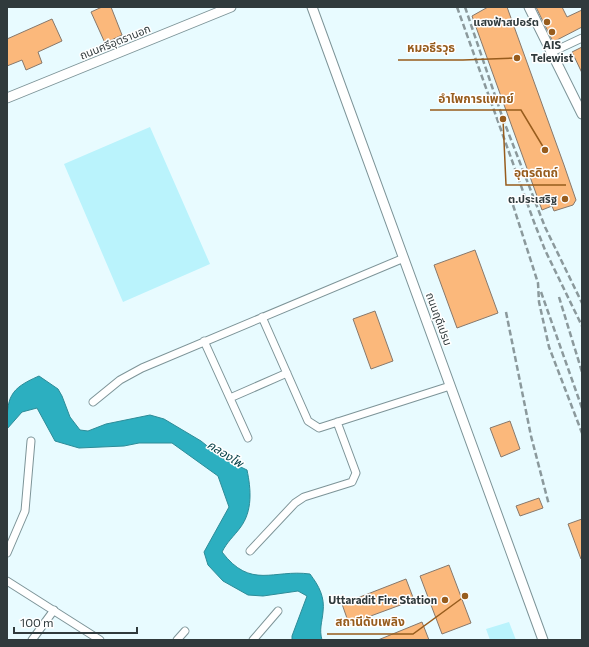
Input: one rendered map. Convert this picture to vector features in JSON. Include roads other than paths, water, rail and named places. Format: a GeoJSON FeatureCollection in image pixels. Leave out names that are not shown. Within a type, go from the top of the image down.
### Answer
{"type":"FeatureCollection","features":[{"type":"Feature","properties":{"kind":"main road","name":"ถนนฤดีเปรม"},"geometry":{"type":"LineString","coordinates":[[312,7],[543,640]]}},
{"type":"Feature","properties":{"kind":"main road"},"geometry":{"type":"LineString","coordinates":[[529,7],[550,53],[582,114]]}},
{"type":"Feature","properties":{"kind":"main road","name":"ถนนศรีอุตรานอก"},"geometry":{"type":"LineString","coordinates":[[7,98],[226,8]]}},
{"type":"Feature","properties":{"kind":"street"},"geometry":{"type":"LineString","coordinates":[[550,53],[582,38]]}},
{"type":"Feature","properties":{"kind":"street"},"geometry":{"type":"LineString","coordinates":[[93,402],[120,380],[204,341],[404,258]]}},
{"type":"Feature","properties":{"kind":"street"},"geometry":{"type":"LineString","coordinates":[[262,317],[308,421],[319,428],[450,386]]}},
{"type":"Feature","properties":{"kind":"street"},"geometry":{"type":"LineString","coordinates":[[204,341],[248,438]]}},
{"type":"Feature","properties":{"kind":"street"},"geometry":{"type":"LineString","coordinates":[[230,398],[287,373]]}},
{"type":"Feature","properties":{"kind":"street"},"geometry":{"type":"LineString","coordinates":[[250,551],[295,503],[304,496],[352,482],[356,473],[337,422]]}},
{"type":"Feature","properties":{"kind":"street"},"geometry":{"type":"LineString","coordinates":[[7,553],[25,511],[31,441]]}},
{"type":"Feature","properties":{"kind":"street"},"geometry":{"type":"LineString","coordinates":[[7,581],[100,640]]}},
{"type":"Feature","properties":{"kind":"street"},"geometry":{"type":"LineString","coordinates":[[32,640],[54,610]]}},
{"type":"Feature","properties":{"kind":"street"},"geometry":{"type":"LineString","coordinates":[[253,640],[278,612]]}},
{"type":"Feature","properties":{"kind":"street"},"geometry":{"type":"LineString","coordinates":[[177,640],[185,631]]}},
{"type":"Feature","properties":{"kind":"water"},"geometry":{"type":"Polygon","coordinates":[[[39,376],[58,389],[70,417],[80,430],[88,431],[106,424],[150,415],[164,419],[201,441],[222,458],[247,470],[250,500],[247,514],[240,528],[222,552],[233,564],[243,571],[253,574],[310,574],[319,587],[323,601],[321,629],[322,640],[292,640],[292,636],[307,596],[298,591],[263,596],[248,595],[223,581],[208,565],[204,552],[229,507],[218,476],[172,443],[139,443],[124,446],[79,448],[55,441],[37,408],[22,412],[7,429],[9,402],[12,395],[21,385],[39,376]]]}},
{"type":"Feature","properties":{"kind":"railway"},"geometry":{"type":"LineString","coordinates":[[457,7],[534,222],[545,250],[582,326]]}},
{"type":"Feature","properties":{"kind":"railway"},"geometry":{"type":"LineString","coordinates":[[465,7],[503,119],[545,227],[582,303]]}},
{"type":"Feature","properties":{"kind":"railway"},"geometry":{"type":"LineString","coordinates":[[513,205],[538,283],[539,302],[549,347],[582,433]]}},
{"type":"Feature","properties":{"kind":"railway"},"geometry":{"type":"LineString","coordinates":[[541,292],[582,408]]}},
{"type":"Feature","properties":{"kind":"railway"},"geometry":{"type":"LineString","coordinates":[[559,297],[582,372]]}},
{"type":"Feature","properties":{"kind":"railway"},"geometry":{"type":"LineString","coordinates":[[506,312],[531,436],[549,505]]}},
{"type":"Feature","properties":{"kind":"place","name":"แสงฟ้าสปอร์ต"},"geometry":{"type":"Point","coordinates":[547,22]}},
{"type":"Feature","properties":{"kind":"place","name":"AIS Telewist"},"geometry":{"type":"Point","coordinates":[552,32]}},
{"type":"Feature","properties":{"kind":"place","name":"หมอธีรวุธ"},"geometry":{"type":"Point","coordinates":[517,58]}},
{"type":"Feature","properties":{"kind":"place","name":"อุตรดิตถ์"},"geometry":{"type":"Point","coordinates":[503,119]}},
{"type":"Feature","properties":{"kind":"place","name":"อำไพการแพทย์"},"geometry":{"type":"Point","coordinates":[545,150]}},
{"type":"Feature","properties":{"kind":"place","name":"ต.ประเสริฐ"},"geometry":{"type":"Point","coordinates":[565,199]}},
{"type":"Feature","properties":{"kind":"place","name":"สถานีดับเพลิง"},"geometry":{"type":"Point","coordinates":[465,596]}},
{"type":"Feature","properties":{"kind":"place","name":"Uttaradit Fire Station"},"geometry":{"type":"Point","coordinates":[445,600]}},
{"type":"Feature","properties":{"kind":"water label","name":"คลองโพ"},"geometry":{"type":"Point","coordinates":[225,454]}}]}
